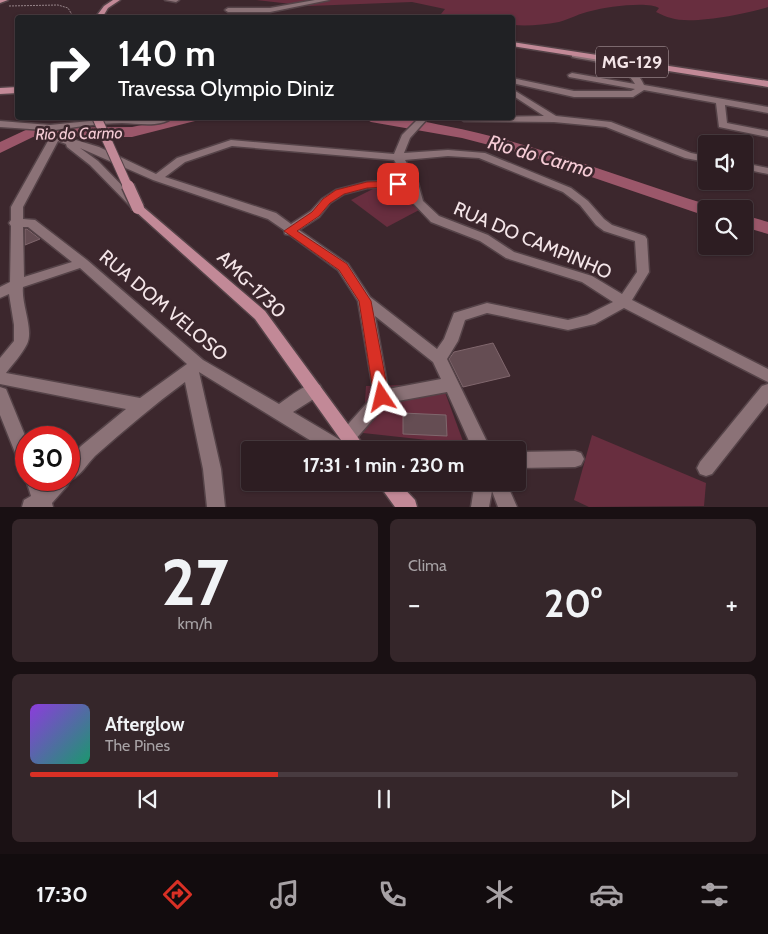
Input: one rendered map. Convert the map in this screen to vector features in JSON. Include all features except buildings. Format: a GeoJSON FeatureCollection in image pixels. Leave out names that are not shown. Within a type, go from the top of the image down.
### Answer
{"type":"FeatureCollection","features":[{"type":"Feature","properties":{"kind":"main road"},"geometry":{"type":"LineString","coordinates":[[99,15],[118,0]]}},
{"type":"Feature","properties":{"kind":"main road","name":"MG-129"},"geometry":{"type":"LineString","coordinates":[[515,44],[768,84]]}},
{"type":"Feature","properties":{"kind":"main road"},"geometry":{"type":"LineString","coordinates":[[0,91],[15,90]]}},
{"type":"Feature","properties":{"kind":"main road"},"geometry":{"type":"LineString","coordinates":[[98,120],[138,208]]}},
{"type":"Feature","properties":{"kind":"main road","name":"AMG-1730"},"geometry":{"type":"LineString","coordinates":[[138,208],[260,315],[352,441]]}},
{"type":"Feature","properties":{"kind":"main road"},"geometry":{"type":"LineString","coordinates":[[394,491],[408,506]]}},
{"type":"Feature","properties":{"kind":"street"},"geometry":{"type":"LineString","coordinates":[[168,0],[176,0]]}},
{"type":"Feature","properties":{"kind":"street"},"geometry":{"type":"LineString","coordinates":[[228,10],[270,10],[326,0]]}},
{"type":"Feature","properties":{"kind":"street"},"geometry":{"type":"LineString","coordinates":[[538,47],[608,62],[633,74],[642,88]]}},
{"type":"Feature","properties":{"kind":"street"},"geometry":{"type":"LineString","coordinates":[[572,75],[768,110]]}},
{"type":"Feature","properties":{"kind":"street"},"geometry":{"type":"LineString","coordinates":[[515,81],[574,94],[633,94],[642,88]]}},
{"type":"Feature","properties":{"kind":"street"},"geometry":{"type":"LineString","coordinates":[[515,93],[554,119]]}},
{"type":"Feature","properties":{"kind":"street"},"geometry":{"type":"LineString","coordinates":[[720,101],[722,125],[768,134]]}},
{"type":"Feature","properties":{"kind":"street"},"geometry":{"type":"LineString","coordinates":[[515,119],[554,119],[608,124],[689,156],[698,158]]}},
{"type":"Feature","properties":{"kind":"street"},"geometry":{"type":"LineString","coordinates":[[54,135],[84,123],[156,120]]}},
{"type":"Feature","properties":{"kind":"street"},"geometry":{"type":"LineString","coordinates":[[398,157],[405,137],[422,120]]}},
{"type":"Feature","properties":{"kind":"street"},"geometry":{"type":"LineString","coordinates":[[0,124],[54,135],[95,149],[157,178],[272,216],[290,231],[343,267],[365,301],[439,358],[478,441]]}},
{"type":"Feature","properties":{"kind":"street"},"geometry":{"type":"LineString","coordinates":[[54,135],[94,163],[138,208]]}},
{"type":"Feature","properties":{"kind":"street"},"geometry":{"type":"LineString","coordinates":[[0,368],[21,342],[21,325],[15,297],[17,284],[15,223],[17,207],[53,141],[54,135]]}},
{"type":"Feature","properties":{"kind":"street"},"geometry":{"type":"LineString","coordinates":[[157,178],[181,160],[231,144],[398,157],[448,153],[481,155],[502,166],[541,178],[567,190],[584,203],[600,222],[608,228],[641,239],[643,272],[624,302],[590,320],[568,325],[487,308],[459,317],[451,341],[439,358]]}},
{"type":"Feature","properties":{"kind":"street","name":"RUA DO CAMPINHO"},"geometry":{"type":"LineString","coordinates":[[398,157],[413,183],[418,202],[435,219],[484,238],[510,255],[587,279],[624,302],[768,376]]}},
{"type":"Feature","properties":{"kind":"street"},"geometry":{"type":"LineString","coordinates":[[753,168],[768,171]]}},
{"type":"Feature","properties":{"kind":"street"},"geometry":{"type":"LineString","coordinates":[[290,231],[315,214],[326,201],[340,192],[367,185],[413,183]]}},
{"type":"Feature","properties":{"kind":"street","name":"RUA DOM VELOSO"},"geometry":{"type":"LineString","coordinates":[[15,223],[31,223],[82,262],[195,367],[280,412],[327,441]]}},
{"type":"Feature","properties":{"kind":"street"},"geometry":{"type":"LineString","coordinates":[[0,293],[17,284],[82,262]]}},
{"type":"Feature","properties":{"kind":"street"},"geometry":{"type":"LineString","coordinates":[[365,301],[382,397]]}},
{"type":"Feature","properties":{"kind":"street"},"geometry":{"type":"LineString","coordinates":[[80,460],[142,405],[195,367],[216,506]]}},
{"type":"Feature","properties":{"kind":"street"},"geometry":{"type":"LineString","coordinates":[[0,378],[142,405]]}},
{"type":"Feature","properties":{"kind":"street"},"geometry":{"type":"LineString","coordinates":[[348,436],[382,397],[452,384]]}},
{"type":"Feature","properties":{"kind":"street"},"geometry":{"type":"LineString","coordinates":[[280,412],[314,390]]}},
{"type":"Feature","properties":{"kind":"street"},"geometry":{"type":"LineString","coordinates":[[706,468],[768,391]]}},
{"type":"Feature","properties":{"kind":"street"},"geometry":{"type":"LineString","coordinates":[[0,394],[15,432]]}},
{"type":"Feature","properties":{"kind":"street"},"geometry":{"type":"LineString","coordinates":[[526,460],[575,459]]}},
{"type":"Feature","properties":{"kind":"street"},"geometry":{"type":"LineString","coordinates":[[37,491],[40,504]]}},
{"type":"Feature","properties":{"kind":"street"},"geometry":{"type":"LineString","coordinates":[[40,504],[51,491]]}},
{"type":"Feature","properties":{"kind":"street"},"geometry":{"type":"LineString","coordinates":[[480,506],[482,491]]}},
{"type":"Feature","properties":{"kind":"street"},"geometry":{"type":"LineString","coordinates":[[501,491],[508,506]]}},
{"type":"Feature","properties":{"kind":"path"},"geometry":{"type":"LineString","coordinates":[[3,1],[1,6],[58,5],[68,8],[72,15]]}},
{"type":"Feature","properties":{"kind":"shaded area"},"geometry":{"type":"Polygon","coordinates":[[[256,0],[768,0],[768,7],[747,13],[705,19],[680,20],[656,12],[659,8],[654,6],[626,5],[587,12],[559,22],[541,25],[515,25],[515,15],[426,15],[441,14],[445,9],[412,2],[309,6],[256,0]]]}},
{"type":"Feature","properties":{"kind":"shaded area"},"geometry":{"type":"Polygon","coordinates":[[[383,184],[419,210],[387,227],[351,200],[383,184]]]}},
{"type":"Feature","properties":{"kind":"shaded area"},"geometry":{"type":"Polygon","coordinates":[[[442,384],[463,441],[436,441],[363,433],[366,386],[442,384]]]}},
{"type":"Feature","properties":{"kind":"shaded area"},"geometry":{"type":"Polygon","coordinates":[[[592,435],[706,483],[704,506],[589,507],[574,500],[592,435]]]}},
{"type":"Feature","properties":{"kind":"waterway","name":"Rio do Carmo"},"geometry":{"type":"LineString","coordinates":[[0,148],[30,133],[59,131],[132,132],[183,120]]}},
{"type":"Feature","properties":{"kind":"waterway","name":"Rio do Carmo"},"geometry":{"type":"LineString","coordinates":[[384,120],[462,134],[530,150],[698,208]]}},
{"type":"Feature","properties":{"kind":"waterway","name":"Rio do Carmo"},"geometry":{"type":"LineString","coordinates":[[753,224],[768,228]]}},
{"type":"Feature","properties":{"kind":"route"},"geometry":{"type":"LineString","coordinates":[[382,397],[365,301],[343,267],[290,231],[308,220],[326,201],[340,192],[367,185],[398,184]]}}]}
